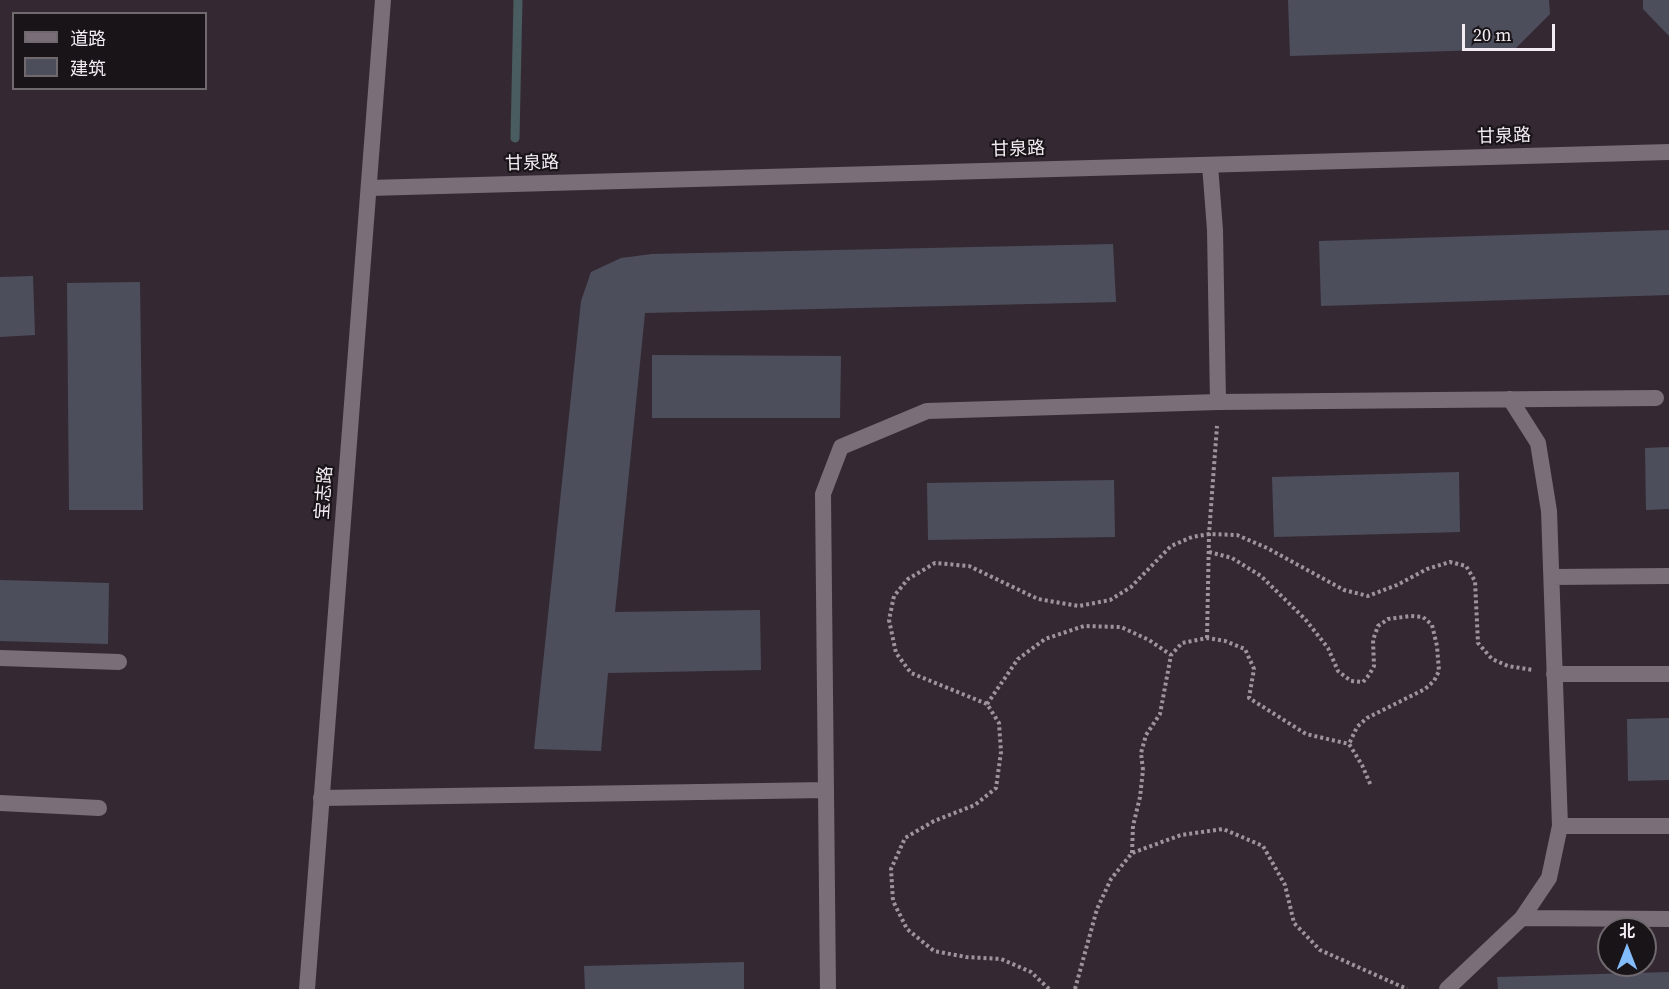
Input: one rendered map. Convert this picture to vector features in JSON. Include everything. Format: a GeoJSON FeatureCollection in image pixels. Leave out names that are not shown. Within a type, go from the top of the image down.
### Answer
{"type":"FeatureCollection","features":[{"type":"Feature","properties":{"kind":"street","name":"宝志路"},"geometry":{"type":"LineString","coordinates":[[307,989],[383,0]]}},
{"type":"Feature","properties":{"kind":"street","name":"甘泉路"},"geometry":{"type":"LineString","coordinates":[[369,188],[1669,152]]}},
{"type":"Feature","properties":{"kind":"street"},"geometry":{"type":"LineString","coordinates":[[1210,165],[1215,230],[1218,402]]}},
{"type":"Feature","properties":{"kind":"street"},"geometry":{"type":"LineString","coordinates":[[828,989],[823,494],[841,447],[927,411],[1218,402],[1656,398]]}},
{"type":"Feature","properties":{"kind":"street"},"geometry":{"type":"LineString","coordinates":[[1447,989],[1522,918],[1549,878],[1560,826],[1549,511],[1538,443],[1510,399]]}},
{"type":"Feature","properties":{"kind":"street"},"geometry":{"type":"LineString","coordinates":[[1552,577],[1669,576]]}},
{"type":"Feature","properties":{"kind":"street"},"geometry":{"type":"LineString","coordinates":[[0,658],[119,662]]}},
{"type":"Feature","properties":{"kind":"street"},"geometry":{"type":"LineString","coordinates":[[1554,674],[1669,674]]}},
{"type":"Feature","properties":{"kind":"street"},"geometry":{"type":"LineString","coordinates":[[321,798],[826,790]]}},
{"type":"Feature","properties":{"kind":"street"},"geometry":{"type":"LineString","coordinates":[[0,803],[99,808]]}},
{"type":"Feature","properties":{"kind":"street"},"geometry":{"type":"LineString","coordinates":[[1560,826],[1669,826]]}},
{"type":"Feature","properties":{"kind":"street"},"geometry":{"type":"LineString","coordinates":[[1522,918],[1669,918]]}},
{"type":"Feature","properties":{"kind":"path"},"geometry":{"type":"LineString","coordinates":[[1207,638],[1209,534],[1218,402]]}},
{"type":"Feature","properties":{"kind":"path"},"geometry":{"type":"LineString","coordinates":[[1049,989],[1031,972],[1001,959],[966,957],[934,951],[907,930],[892,901],[891,869],[905,838],[934,821],[975,805],[996,788],[1001,753],[999,723],[987,704],[911,673],[896,654],[890,620],[894,596],[908,579],[935,563],[969,566],[1038,599],[1078,606],[1110,600],[1131,587],[1171,546],[1192,537],[1209,534],[1237,535],[1267,548],[1344,590],[1368,596],[1397,585],[1427,569],[1450,562],[1466,566],[1475,581],[1478,643],[1492,659],[1508,666],[1554,674]]}},
{"type":"Feature","properties":{"kind":"path"},"geometry":{"type":"LineString","coordinates":[[1209,552],[1232,558],[1261,576],[1305,619],[1328,648],[1338,671],[1351,681],[1363,682],[1369,675],[1374,666],[1373,640],[1378,626],[1388,619],[1423,616],[1432,625],[1439,671],[1434,681],[1425,689],[1367,718],[1357,727],[1349,744]]}},
{"type":"Feature","properties":{"kind":"path"},"geometry":{"type":"LineString","coordinates":[[987,704],[1018,659],[1045,639],[1084,626],[1121,627],[1149,640],[1171,654]]}},
{"type":"Feature","properties":{"kind":"path"},"geometry":{"type":"LineString","coordinates":[[1132,853],[1133,826],[1143,770],[1141,753],[1146,735],[1160,714],[1171,654],[1182,643],[1207,638],[1225,641],[1245,649],[1254,669],[1249,698],[1305,734],[1349,744],[1371,786]]}},
{"type":"Feature","properties":{"kind":"path"},"geometry":{"type":"LineString","coordinates":[[1075,989],[1097,909],[1111,879],[1132,853],[1181,835],[1222,830],[1263,846],[1285,885],[1294,923],[1320,950],[1407,989]]}},
{"type":"Feature","properties":{"kind":"building"},"geometry":{"type":"Polygon","coordinates":[[[1288,0],[1549,0],[1550,14],[1515,49],[1290,56],[1288,0]]]}},
{"type":"Feature","properties":{"kind":"building"},"geometry":{"type":"Polygon","coordinates":[[[1643,0],[1669,0],[1669,36],[1643,9],[1643,0]]]}},
{"type":"Feature","properties":{"kind":"building"},"geometry":{"type":"Polygon","coordinates":[[[1669,230],[1669,295],[1321,306],[1319,241],[1669,230]]]}},
{"type":"Feature","properties":{"kind":"building"},"geometry":{"type":"Polygon","coordinates":[[[1113,244],[1116,302],[645,313],[615,612],[760,610],[761,670],[608,673],[601,751],[534,749],[581,301],[591,272],[621,258],[652,254],[1113,244]]]}},
{"type":"Feature","properties":{"kind":"building"},"geometry":{"type":"Polygon","coordinates":[[[33,276],[35,335],[0,337],[0,277],[33,276]]]}},
{"type":"Feature","properties":{"kind":"building"},"geometry":{"type":"Polygon","coordinates":[[[140,282],[143,510],[69,510],[67,283],[140,282]]]}},
{"type":"Feature","properties":{"kind":"building"},"geometry":{"type":"Polygon","coordinates":[[[652,355],[841,356],[840,418],[652,418],[652,355]]]}},
{"type":"Feature","properties":{"kind":"building"},"geometry":{"type":"Polygon","coordinates":[[[1669,447],[1669,509],[1646,510],[1645,448],[1669,447]]]}},
{"type":"Feature","properties":{"kind":"building"},"geometry":{"type":"Polygon","coordinates":[[[1459,472],[1460,532],[1274,537],[1272,477],[1459,472]]]}},
{"type":"Feature","properties":{"kind":"building"},"geometry":{"type":"Polygon","coordinates":[[[1114,480],[1115,537],[928,540],[927,483],[1114,480]]]}},
{"type":"Feature","properties":{"kind":"building"},"geometry":{"type":"Polygon","coordinates":[[[0,580],[109,583],[108,644],[0,641],[0,580]]]}},
{"type":"Feature","properties":{"kind":"building"},"geometry":{"type":"Polygon","coordinates":[[[1669,718],[1669,780],[1628,781],[1627,719],[1669,718]]]}},
{"type":"Feature","properties":{"kind":"building"},"geometry":{"type":"Polygon","coordinates":[[[744,962],[744,989],[585,989],[584,966],[744,962]]]}},
{"type":"Feature","properties":{"kind":"building"},"geometry":{"type":"Polygon","coordinates":[[[1657,972],[1669,972],[1669,989],[1498,989],[1497,977],[1597,974],[1597,977],[1657,977],[1657,972]]]}},
{"type":"Feature","properties":{"kind":"waterway"},"geometry":{"type":"LineString","coordinates":[[515,138],[518,0]]}}]}
